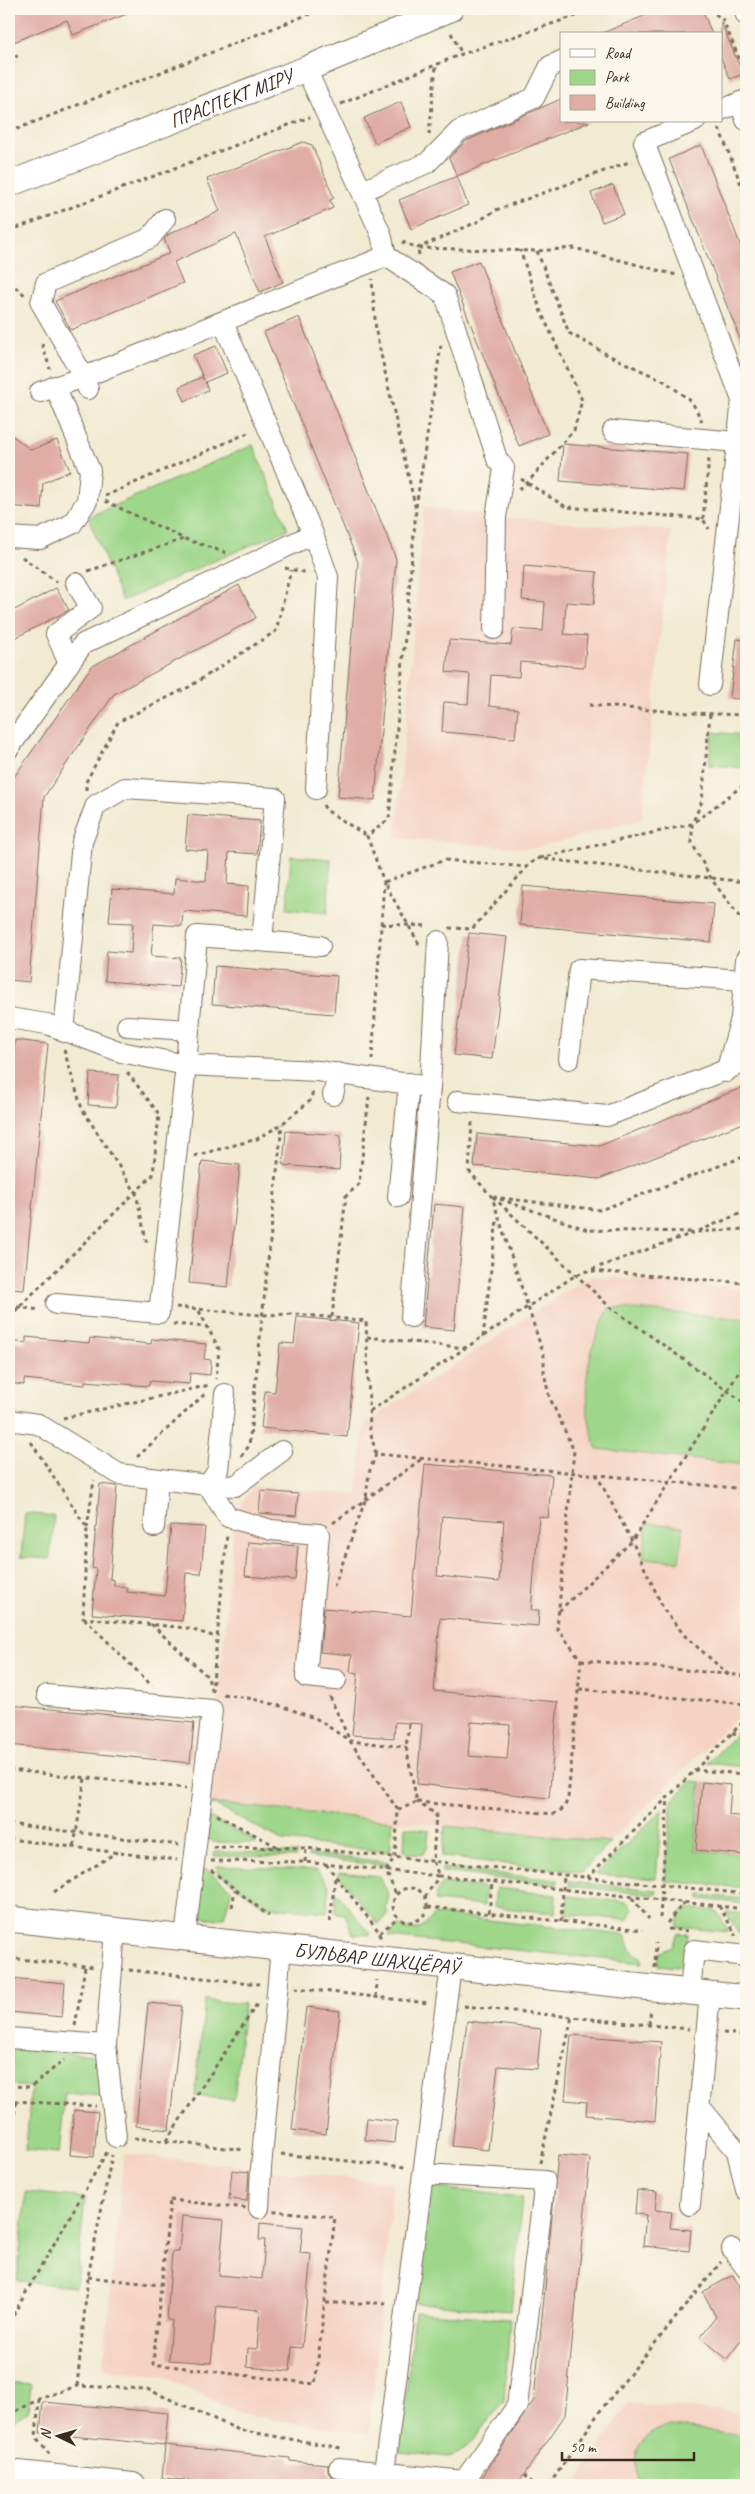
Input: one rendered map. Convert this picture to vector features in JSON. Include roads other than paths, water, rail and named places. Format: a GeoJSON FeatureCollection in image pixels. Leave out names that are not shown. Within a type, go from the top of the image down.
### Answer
{"type":"FeatureCollection","features":[{"type":"Feature","properties":{"kind":"main road","name":"ПРАСПЕКТ МІРУ"},"geometry":{"type":"LineString","coordinates":[[9,184],[306,69],[450,21]]}},
{"type":"Feature","properties":{"kind":"main road","name":"БУЛЬВАР ШАХЦЁРАЎ"},"geometry":{"type":"LineString","coordinates":[[9,1919],[746,1998]]}},
{"type":"Feature","properties":{"kind":"lane"},"geometry":{"type":"LineString","coordinates":[[744,9],[746,14]]}},
{"type":"Feature","properties":{"kind":"lane"},"geometry":{"type":"LineString","coordinates":[[362,191],[427,163],[459,131],[534,98],[550,66],[560,61]]}},
{"type":"Feature","properties":{"kind":"lane"},"geometry":{"type":"LineString","coordinates":[[306,69],[381,234],[379,259]]}},
{"type":"Feature","properties":{"kind":"lane"},"geometry":{"type":"LineString","coordinates":[[722,110],[744,107]]}},
{"type":"Feature","properties":{"kind":"lane"},"geometry":{"type":"LineString","coordinates":[[702,126],[644,142],[742,400],[710,685]]}},
{"type":"Feature","properties":{"kind":"lane"},"geometry":{"type":"LineString","coordinates":[[86,383],[41,303],[46,283],[150,238],[165,219]]}},
{"type":"Feature","properties":{"kind":"lane"},"geometry":{"type":"LineString","coordinates":[[12,545],[40,539],[72,524],[87,502],[90,471],[48,389],[86,383],[223,322],[379,259],[421,279],[445,295],[497,459],[504,468],[498,504],[494,628]]}},
{"type":"Feature","properties":{"kind":"lane"},"geometry":{"type":"LineString","coordinates":[[223,322],[313,534],[328,577],[316,789]]}},
{"type":"Feature","properties":{"kind":"lane"},"geometry":{"type":"LineString","coordinates":[[613,431],[737,442]]}},
{"type":"Feature","properties":{"kind":"lane"},"geometry":{"type":"LineString","coordinates":[[9,748],[83,644],[313,534]]}},
{"type":"Feature","properties":{"kind":"lane"},"geometry":{"type":"LineString","coordinates":[[69,664],[56,634],[91,608],[73,580]]}},
{"type":"Feature","properties":{"kind":"lane"},"geometry":{"type":"LineString","coordinates":[[63,1037],[82,842],[96,805],[125,788],[276,798],[262,941]]}},
{"type":"Feature","properties":{"kind":"lane"},"geometry":{"type":"LineString","coordinates":[[411,1317],[430,1087],[439,932]]}},
{"type":"Feature","properties":{"kind":"lane"},"geometry":{"type":"LineString","coordinates":[[56,1304],[158,1313],[186,1065],[198,936],[320,946]]}},
{"type":"Feature","properties":{"kind":"lane"},"geometry":{"type":"LineString","coordinates":[[726,1072],[741,1019],[746,959]]}},
{"type":"Feature","properties":{"kind":"lane"},"geometry":{"type":"LineString","coordinates":[[569,1059],[579,969],[744,980]]}},
{"type":"Feature","properties":{"kind":"lane"},"geometry":{"type":"LineString","coordinates":[[9,1018],[47,1024],[63,1037],[121,1052],[186,1065],[318,1071],[371,1077],[430,1087]]}},
{"type":"Feature","properties":{"kind":"lane"},"geometry":{"type":"LineString","coordinates":[[127,1026],[189,1030]]}},
{"type":"Feature","properties":{"kind":"lane"},"geometry":{"type":"LineString","coordinates":[[458,1101],[607,1116],[726,1072],[746,1062]]}},
{"type":"Feature","properties":{"kind":"lane"},"geometry":{"type":"LineString","coordinates":[[333,1095],[338,1073]]}},
{"type":"Feature","properties":{"kind":"lane"},"geometry":{"type":"LineString","coordinates":[[398,1197],[409,1083]]}},
{"type":"Feature","properties":{"kind":"lane"},"geometry":{"type":"LineString","coordinates":[[208,1485],[218,1470],[220,1389]]}},
{"type":"Feature","properties":{"kind":"lane"},"geometry":{"type":"LineString","coordinates":[[22,1422],[119,1474],[158,1480],[235,1486],[282,1451]]}},
{"type":"Feature","properties":{"kind":"lane"},"geometry":{"type":"LineString","coordinates":[[154,1527],[158,1480]]}},
{"type":"Feature","properties":{"kind":"lane"},"geometry":{"type":"LineString","coordinates":[[208,1485],[228,1517],[271,1530],[319,1534],[306,1677],[329,1679]]}},
{"type":"Feature","properties":{"kind":"lane"},"geometry":{"type":"LineString","coordinates":[[47,1695],[176,1708],[207,1701],[212,1710],[199,1856],[185,1938]]}},
{"type":"Feature","properties":{"kind":"lane"},"geometry":{"type":"LineString","coordinates":[[115,1930],[110,1968],[106,2045],[115,2128]]}},
{"type":"Feature","properties":{"kind":"lane"},"geometry":{"type":"LineString","coordinates":[[259,2208],[274,1986],[281,1948]]}},
{"type":"Feature","properties":{"kind":"lane"},"geometry":{"type":"LineString","coordinates":[[690,2205],[706,2031],[694,1950],[740,1955]]}},
{"type":"Feature","properties":{"kind":"lane"},"geometry":{"type":"LineString","coordinates":[[384,2472],[451,1967]]}},
{"type":"Feature","properties":{"kind":"lane"},"geometry":{"type":"LineString","coordinates":[[9,2038],[106,2045]]}},
{"type":"Feature","properties":{"kind":"lane"},"geometry":{"type":"LineString","coordinates":[[700,2107],[737,2151],[746,2190]]}},
{"type":"Feature","properties":{"kind":"lane"},"geometry":{"type":"LineString","coordinates":[[342,2458],[384,2472],[463,2483],[517,2406],[545,2181],[423,2174]]}},
{"type":"Feature","properties":{"kind":"lane"},"geometry":{"type":"LineString","coordinates":[[732,2249],[746,2268]]}},
{"type":"Feature","properties":{"kind":"lane"},"geometry":{"type":"LineString","coordinates":[[9,2470],[133,2483],[136,2485]]}}]}
